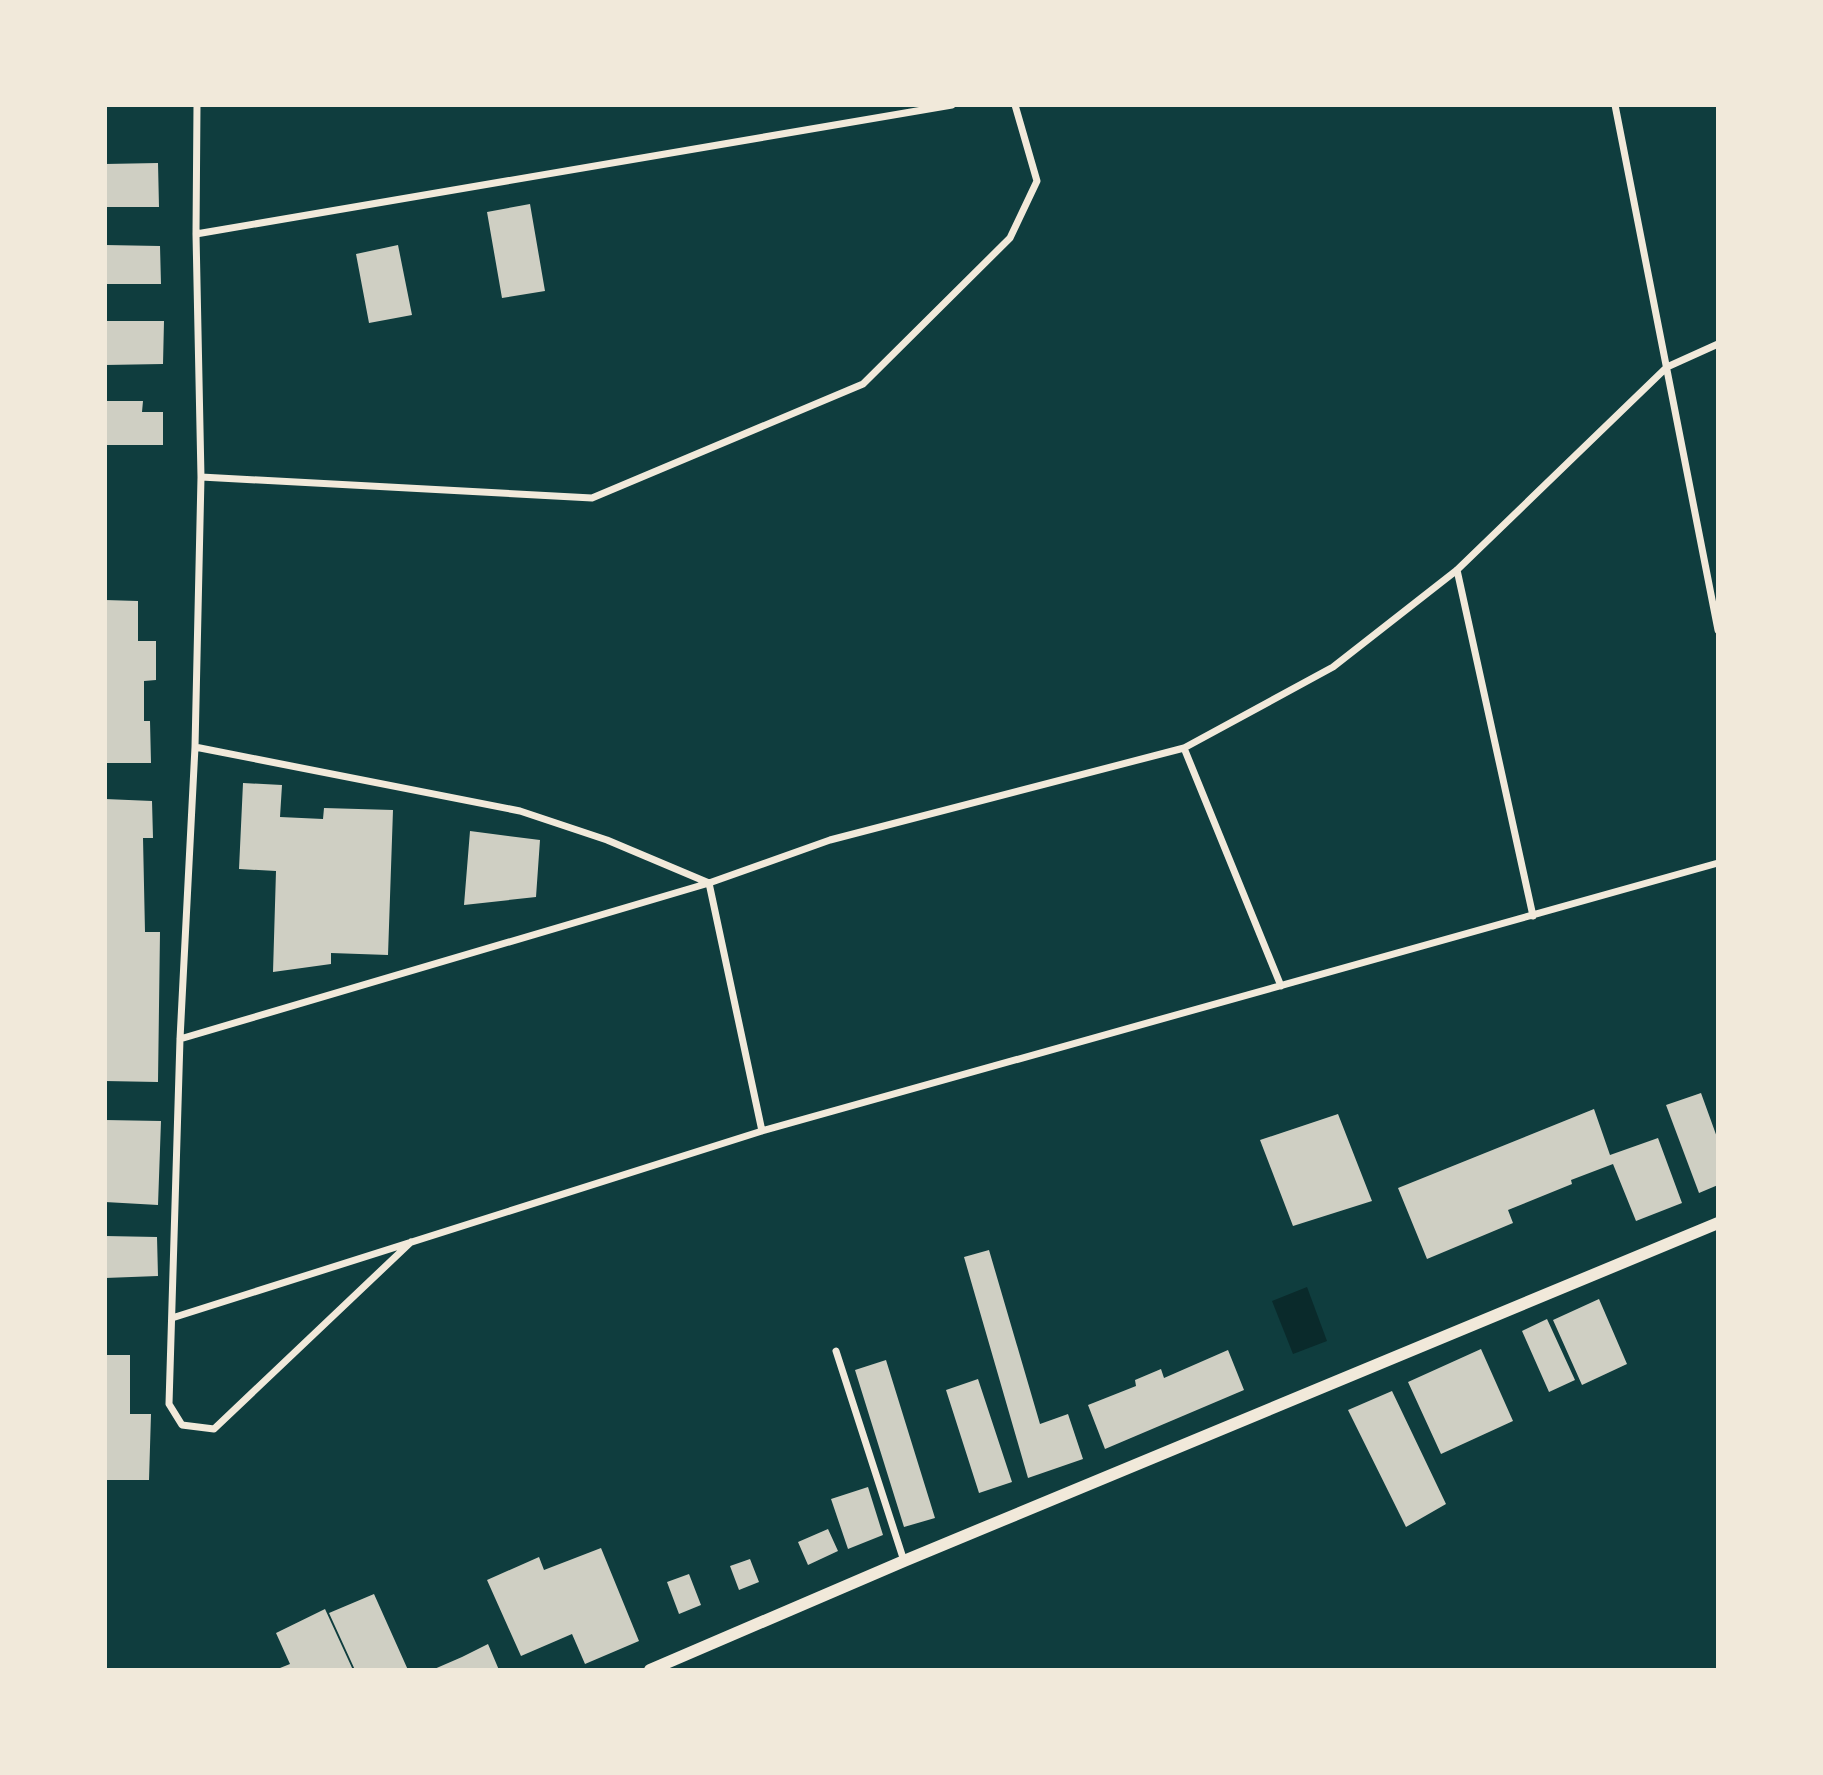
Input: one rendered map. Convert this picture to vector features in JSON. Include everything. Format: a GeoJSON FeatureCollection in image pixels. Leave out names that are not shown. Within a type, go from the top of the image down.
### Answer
{"type":"FeatureCollection","features":[{"type":"Feature","properties":{"kind":"street"},"geometry":{"type":"LineString","coordinates":[[197,105],[196,234],[201,477],[195,747],[180,1039],[169,1404],[182,1425],[214,1429],[411,1242]]}},
{"type":"Feature","properties":{"kind":"street"},"geometry":{"type":"LineString","coordinates":[[196,234],[951,105]]}},
{"type":"Feature","properties":{"kind":"street"},"geometry":{"type":"LineString","coordinates":[[201,477],[592,498],[863,384],[1010,238],[1037,181],[1015,105]]}},
{"type":"Feature","properties":{"kind":"street"},"geometry":{"type":"LineString","coordinates":[[1615,105],[1718,630]]}},
{"type":"Feature","properties":{"kind":"street"},"geometry":{"type":"LineString","coordinates":[[180,1039],[709,883],[830,840],[1184,748],[1333,667],[1457,570],[1667,367],[1718,344]]}},
{"type":"Feature","properties":{"kind":"street"},"geometry":{"type":"LineString","coordinates":[[1457,570],[1534,916]]}},
{"type":"Feature","properties":{"kind":"street"},"geometry":{"type":"LineString","coordinates":[[195,747],[520,811],[607,839],[709,883]]}},
{"type":"Feature","properties":{"kind":"street"},"geometry":{"type":"LineString","coordinates":[[1184,748],[1281,986]]}},
{"type":"Feature","properties":{"kind":"street"},"geometry":{"type":"LineString","coordinates":[[172,1318],[762,1131],[1718,863]]}},
{"type":"Feature","properties":{"kind":"street"},"geometry":{"type":"LineString","coordinates":[[709,883],[762,1131]]}},
{"type":"Feature","properties":{"kind":"street"},"geometry":{"type":"LineString","coordinates":[[650,1670],[904,1561],[1718,1223]]}},
{"type":"Feature","properties":{"kind":"street"},"geometry":{"type":"LineString","coordinates":[[836,1351],[904,1561]]}},
{"type":"Feature","properties":{"kind":"water"},"geometry":{"type":"Polygon","coordinates":[[[1307,1287],[1327,1341],[1293,1354],[1272,1301],[1307,1287]]]}},
{"type":"Feature","properties":{"kind":"building"},"geometry":{"type":"Polygon","coordinates":[[[158,163],[159,207],[105,207],[105,164],[158,163]]]}},
{"type":"Feature","properties":{"kind":"building"},"geometry":{"type":"Polygon","coordinates":[[[530,204],[545,291],[502,298],[487,212],[530,204]]]}},
{"type":"Feature","properties":{"kind":"building"},"geometry":{"type":"Polygon","coordinates":[[[105,245],[160,246],[161,284],[105,284],[105,245]]]}},
{"type":"Feature","properties":{"kind":"building"},"geometry":{"type":"Polygon","coordinates":[[[398,245],[412,315],[369,323],[356,254],[398,245]]]}},
{"type":"Feature","properties":{"kind":"building"},"geometry":{"type":"Polygon","coordinates":[[[105,321],[164,321],[163,364],[105,365],[105,321]]]}},
{"type":"Feature","properties":{"kind":"building"},"geometry":{"type":"Polygon","coordinates":[[[105,401],[143,401],[142,412],[163,412],[163,445],[105,445],[105,401]]]}},
{"type":"Feature","properties":{"kind":"building"},"geometry":{"type":"Polygon","coordinates":[[[105,600],[138,601],[138,641],[156,641],[156,680],[144,681],[144,721],[150,721],[151,763],[105,763],[105,600]]]}},
{"type":"Feature","properties":{"kind":"building"},"geometry":{"type":"Polygon","coordinates":[[[243,783],[282,785],[280,817],[323,819],[324,808],[393,810],[388,955],[331,953],[331,964],[273,972],[276,871],[239,869],[243,783]]]}},
{"type":"Feature","properties":{"kind":"building"},"geometry":{"type":"Polygon","coordinates":[[[105,799],[152,801],[153,838],[143,838],[145,932],[160,932],[158,1082],[105,1081],[105,799]]]}},
{"type":"Feature","properties":{"kind":"building"},"geometry":{"type":"Polygon","coordinates":[[[470,831],[540,840],[536,897],[464,905],[470,831]]]}},
{"type":"Feature","properties":{"kind":"building"},"geometry":{"type":"Polygon","coordinates":[[[1701,1093],[1718,1140],[1718,1185],[1699,1193],[1666,1105],[1701,1093]]]}},
{"type":"Feature","properties":{"kind":"building"},"geometry":{"type":"Polygon","coordinates":[[[1594,1109],[1610,1155],[1658,1138],[1682,1203],[1636,1221],[1613,1164],[1571,1180],[1572,1184],[1508,1210],[1513,1223],[1427,1259],[1398,1188],[1594,1109]]]}},
{"type":"Feature","properties":{"kind":"building"},"geometry":{"type":"Polygon","coordinates":[[[1338,1114],[1372,1201],[1293,1226],[1260,1140],[1338,1114]]]}},
{"type":"Feature","properties":{"kind":"building"},"geometry":{"type":"Polygon","coordinates":[[[105,1120],[161,1121],[158,1205],[105,1202],[105,1120]]]}},
{"type":"Feature","properties":{"kind":"building"},"geometry":{"type":"Polygon","coordinates":[[[105,1236],[157,1237],[158,1276],[105,1278],[105,1236]]]}},
{"type":"Feature","properties":{"kind":"building"},"geometry":{"type":"Polygon","coordinates":[[[989,1250],[1040,1424],[1068,1414],[1083,1459],[1028,1478],[964,1257],[989,1250]]]}},
{"type":"Feature","properties":{"kind":"building"},"geometry":{"type":"Polygon","coordinates":[[[1599,1299],[1627,1364],[1582,1385],[1553,1320],[1599,1299]]]}},
{"type":"Feature","properties":{"kind":"building"},"geometry":{"type":"Polygon","coordinates":[[[1547,1319],[1575,1380],[1549,1392],[1522,1331],[1547,1319]]]}},
{"type":"Feature","properties":{"kind":"building"},"geometry":{"type":"Polygon","coordinates":[[[1481,1349],[1513,1421],[1441,1454],[1408,1382],[1481,1349]]]}},
{"type":"Feature","properties":{"kind":"building"},"geometry":{"type":"Polygon","coordinates":[[[1228,1350],[1244,1390],[1105,1449],[1088,1405],[1136,1386],[1135,1380],[1161,1369],[1164,1378],[1228,1350]]]}},
{"type":"Feature","properties":{"kind":"building"},"geometry":{"type":"Polygon","coordinates":[[[105,1355],[130,1355],[130,1414],[151,1414],[149,1480],[105,1480],[105,1355]]]}},
{"type":"Feature","properties":{"kind":"building"},"geometry":{"type":"Polygon","coordinates":[[[886,1360],[935,1518],[904,1527],[855,1370],[886,1360]]]}},
{"type":"Feature","properties":{"kind":"building"},"geometry":{"type":"Polygon","coordinates":[[[978,1379],[1012,1482],[979,1493],[946,1390],[978,1379]]]}},
{"type":"Feature","properties":{"kind":"building"},"geometry":{"type":"Polygon","coordinates":[[[1392,1391],[1446,1504],[1406,1527],[1348,1410],[1392,1391]]]}},
{"type":"Feature","properties":{"kind":"building"},"geometry":{"type":"Polygon","coordinates":[[[868,1487],[883,1535],[848,1549],[831,1499],[868,1487]]]}},
{"type":"Feature","properties":{"kind":"building"},"geometry":{"type":"Polygon","coordinates":[[[828,1529],[838,1551],[808,1565],[798,1542],[828,1529]]]}},
{"type":"Feature","properties":{"kind":"building"},"geometry":{"type":"Polygon","coordinates":[[[601,1548],[639,1641],[585,1664],[572,1634],[521,1656],[487,1580],[539,1557],[544,1570],[601,1548]]]}},
{"type":"Feature","properties":{"kind":"building"},"geometry":{"type":"Polygon","coordinates":[[[750,1559],[759,1582],[739,1590],[730,1566],[750,1559]]]}},
{"type":"Feature","properties":{"kind":"building"},"geometry":{"type":"Polygon","coordinates":[[[689,1574],[701,1605],[679,1614],[667,1582],[689,1574]]]}},
{"type":"Feature","properties":{"kind":"building"},"geometry":{"type":"Polygon","coordinates":[[[374,1594],[408,1670],[355,1670],[329,1613],[374,1594]]]}},
{"type":"Feature","properties":{"kind":"building"},"geometry":{"type":"Polygon","coordinates":[[[325,1609],[353,1670],[275,1670],[290,1664],[276,1633],[325,1609]]]}},
{"type":"Feature","properties":{"kind":"building"},"geometry":{"type":"Polygon","coordinates":[[[488,1644],[499,1670],[432,1670],[462,1657],[488,1644]]]}}]}
